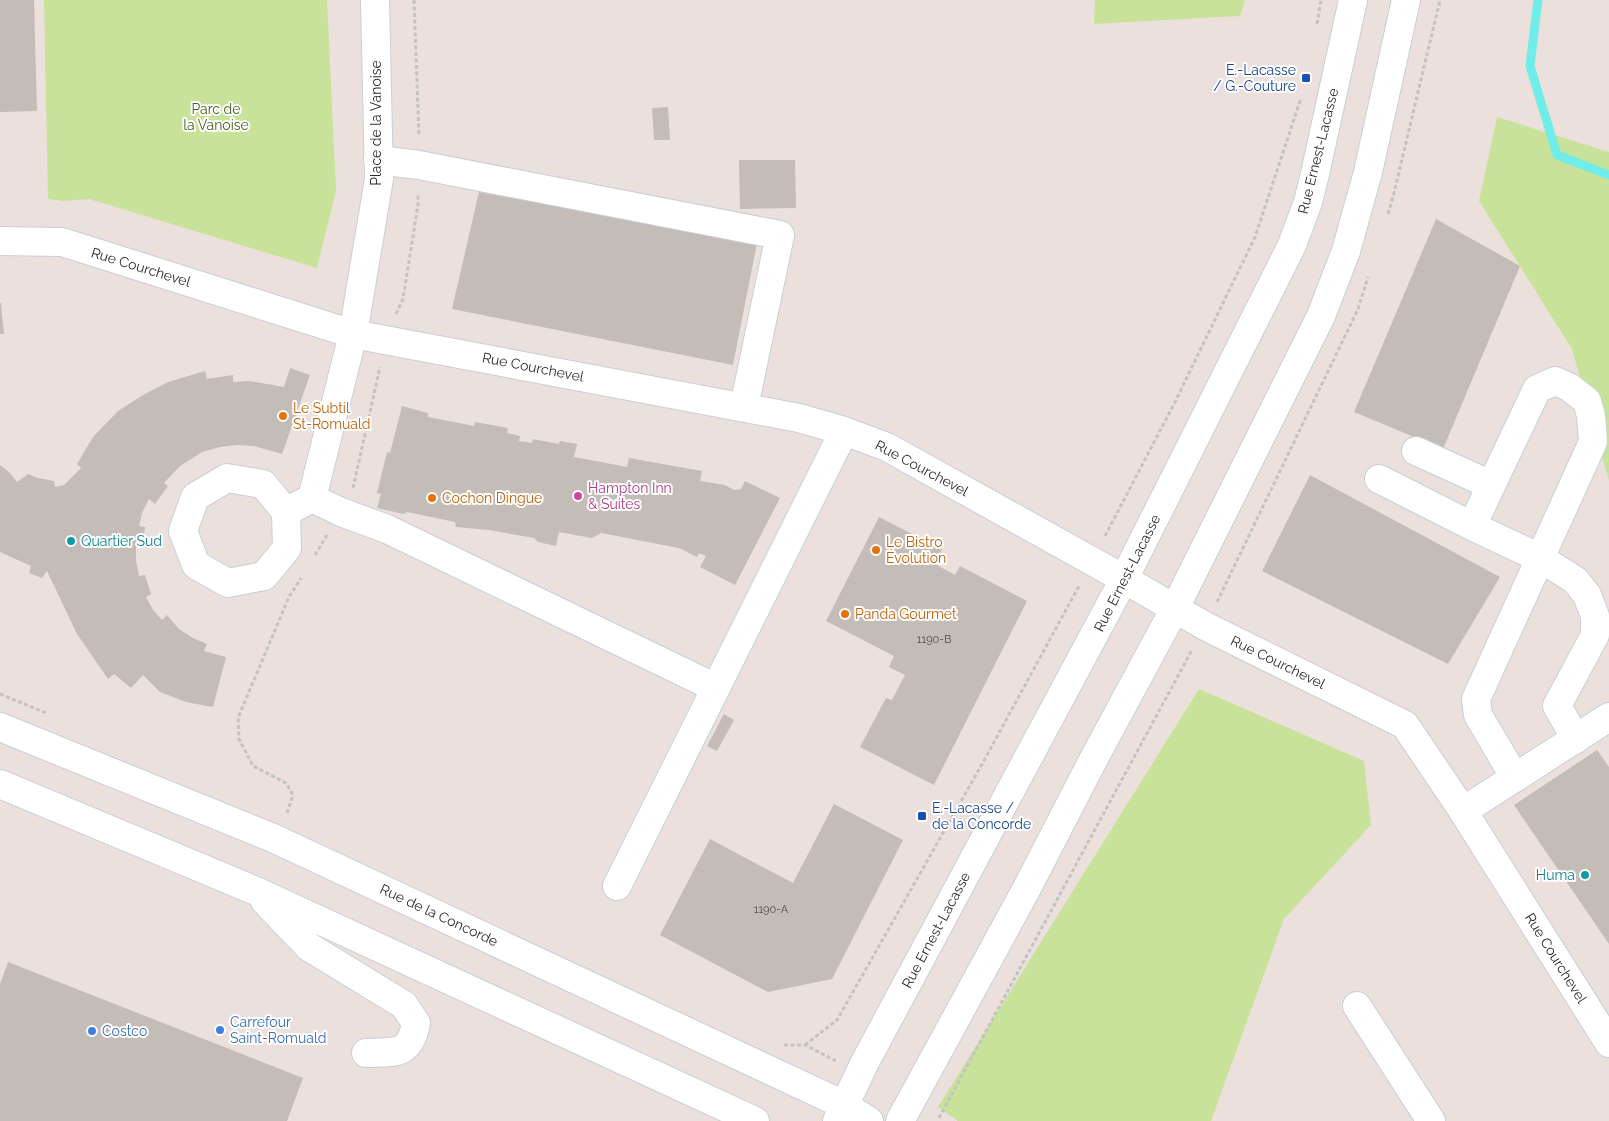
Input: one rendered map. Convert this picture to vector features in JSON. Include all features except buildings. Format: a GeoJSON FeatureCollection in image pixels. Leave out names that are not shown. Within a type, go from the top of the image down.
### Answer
{"type":"FeatureCollection","features":[{"type":"Feature","properties":{"kind":"street","name":"Place de la Vanoise"},"geometry":{"type":"LineString","coordinates":[[312,498],[353,334],[379,178],[375,0]]}},
{"type":"Feature","properties":{"kind":"street","name":"Rue Ernest-Lacasse"},"geometry":{"type":"LineString","coordinates":[[840,1113],[869,1055],[1124,579],[1292,245],[1308,202],[1315,174],[1353,0]]}},
{"type":"Feature","properties":{"kind":"street"},"geometry":{"type":"LineString","coordinates":[[900,1121],[1175,608],[1320,316],[1346,251],[1368,172],[1406,0]]}},
{"type":"Feature","properties":{"kind":"street"},"geometry":{"type":"LineString","coordinates":[[378,160],[419,165],[780,235],[744,407]]}},
{"type":"Feature","properties":{"kind":"street","name":"Rue Courchevel"},"geometry":{"type":"LineString","coordinates":[[0,241],[62,242],[353,334],[799,418],[844,431],[887,447],[1205,626],[1405,725],[1463,811],[1609,1043]]}},
{"type":"Feature","properties":{"kind":"street"},"geometry":{"type":"LineString","coordinates":[[1472,526],[1537,389],[1555,381],[1570,387],[1587,401],[1591,416],[1593,442],[1476,699],[1478,715],[1515,778]]}},
{"type":"Feature","properties":{"kind":"street"},"geometry":{"type":"LineString","coordinates":[[617,886],[844,431]]}},
{"type":"Feature","properties":{"kind":"street"},"geometry":{"type":"LineString","coordinates":[[1416,451],[1491,485]]}},
{"type":"Feature","properties":{"kind":"street"},"geometry":{"type":"LineString","coordinates":[[1379,479],[1540,558],[1575,580],[1587,595],[1595,616],[1595,635],[1557,706],[1576,739]]}},
{"type":"Feature","properties":{"kind":"street"},"geometry":{"type":"LineString","coordinates":[[286,512],[312,498],[341,512],[387,529],[716,688]]}},
{"type":"Feature","properties":{"kind":"street"},"geometry":{"type":"LineString","coordinates":[[1463,811],[1609,717]]}},
{"type":"Feature","properties":{"kind":"street","name":"Rue de la Concorde"},"geometry":{"type":"LineString","coordinates":[[0,727],[273,838],[840,1113],[869,1121]]}},
{"type":"Feature","properties":{"kind":"street"},"geometry":{"type":"LineString","coordinates":[[0,784],[256,891],[755,1121]]}},
{"type":"Feature","properties":{"kind":"street"},"geometry":{"type":"LineString","coordinates":[[256,891],[309,947],[404,1005],[416,1023],[413,1038],[398,1051],[366,1053]]}},
{"type":"Feature","properties":{"kind":"street"},"geometry":{"type":"LineString","coordinates":[[1357,1006],[1431,1121]]}},
{"type":"Feature","properties":{"kind":"path"},"geometry":{"type":"LineString","coordinates":[[310,563],[351,494],[385,339]]}},
{"type":"Feature","properties":{"kind":"path"},"geometry":{"type":"LineString","coordinates":[[286,814],[293,795],[286,783],[253,766],[239,739],[238,718],[289,597],[305,572]]}},
{"type":"Feature","properties":{"kind":"green space","name":"Parc de la Vanoise"},"geometry":{"type":"Polygon","coordinates":[[[44,0],[327,0],[336,191],[317,268],[89,199],[64,201],[48,199],[44,0]]]}},
{"type":"Feature","properties":{"kind":"green space"},"geometry":{"type":"Polygon","coordinates":[[[1095,0],[1245,0],[1240,16],[1094,24],[1095,0]]]}},
{"type":"Feature","properties":{"kind":"green space"},"geometry":{"type":"Polygon","coordinates":[[[1497,117],[1609,152],[1609,481],[1572,349],[1479,201],[1497,117]]]}},
{"type":"Feature","properties":{"kind":"green space"},"geometry":{"type":"Polygon","coordinates":[[[1199,689],[1364,761],[1371,825],[1284,919],[1211,1121],[958,1121],[938,1107],[1199,689]]]}},
{"type":"Feature","properties":{"kind":"waterway"},"geometry":{"type":"LineString","coordinates":[[1538,0],[1530,66],[1557,155],[1609,175]]}},
{"type":"Feature","properties":{"kind":"place","name":"E.-Lacasse / G.-Couture"},"geometry":{"type":"Point","coordinates":[1306,78]}},
{"type":"Feature","properties":{"kind":"place","name":"Le Subtil St-Romuald"},"geometry":{"type":"Point","coordinates":[283,416]}},
{"type":"Feature","properties":{"kind":"place","name":"Hampton Inn & Suites"},"geometry":{"type":"Point","coordinates":[578,496]}},
{"type":"Feature","properties":{"kind":"place","name":"Cochon Dingue"},"geometry":{"type":"Point","coordinates":[432,498]}},
{"type":"Feature","properties":{"kind":"place","name":"Quartier Sud"},"geometry":{"type":"Point","coordinates":[71,541]}},
{"type":"Feature","properties":{"kind":"place","name":"Le Bistro Évolution"},"geometry":{"type":"Point","coordinates":[876,550]}},
{"type":"Feature","properties":{"kind":"place","name":"Panda Gourmet"},"geometry":{"type":"Point","coordinates":[845,614]}},
{"type":"Feature","properties":{"kind":"place","name":"E.-Lacasse / de la Concorde"},"geometry":{"type":"Point","coordinates":[922,816]}},
{"type":"Feature","properties":{"kind":"place","name":"Huma"},"geometry":{"type":"Point","coordinates":[1585,875]}},
{"type":"Feature","properties":{"kind":"place","name":"Carrefour Saint-Romuald"},"geometry":{"type":"Point","coordinates":[220,1030]}},
{"type":"Feature","properties":{"kind":"place","name":"Costco"},"geometry":{"type":"Point","coordinates":[92,1031]}}]}
